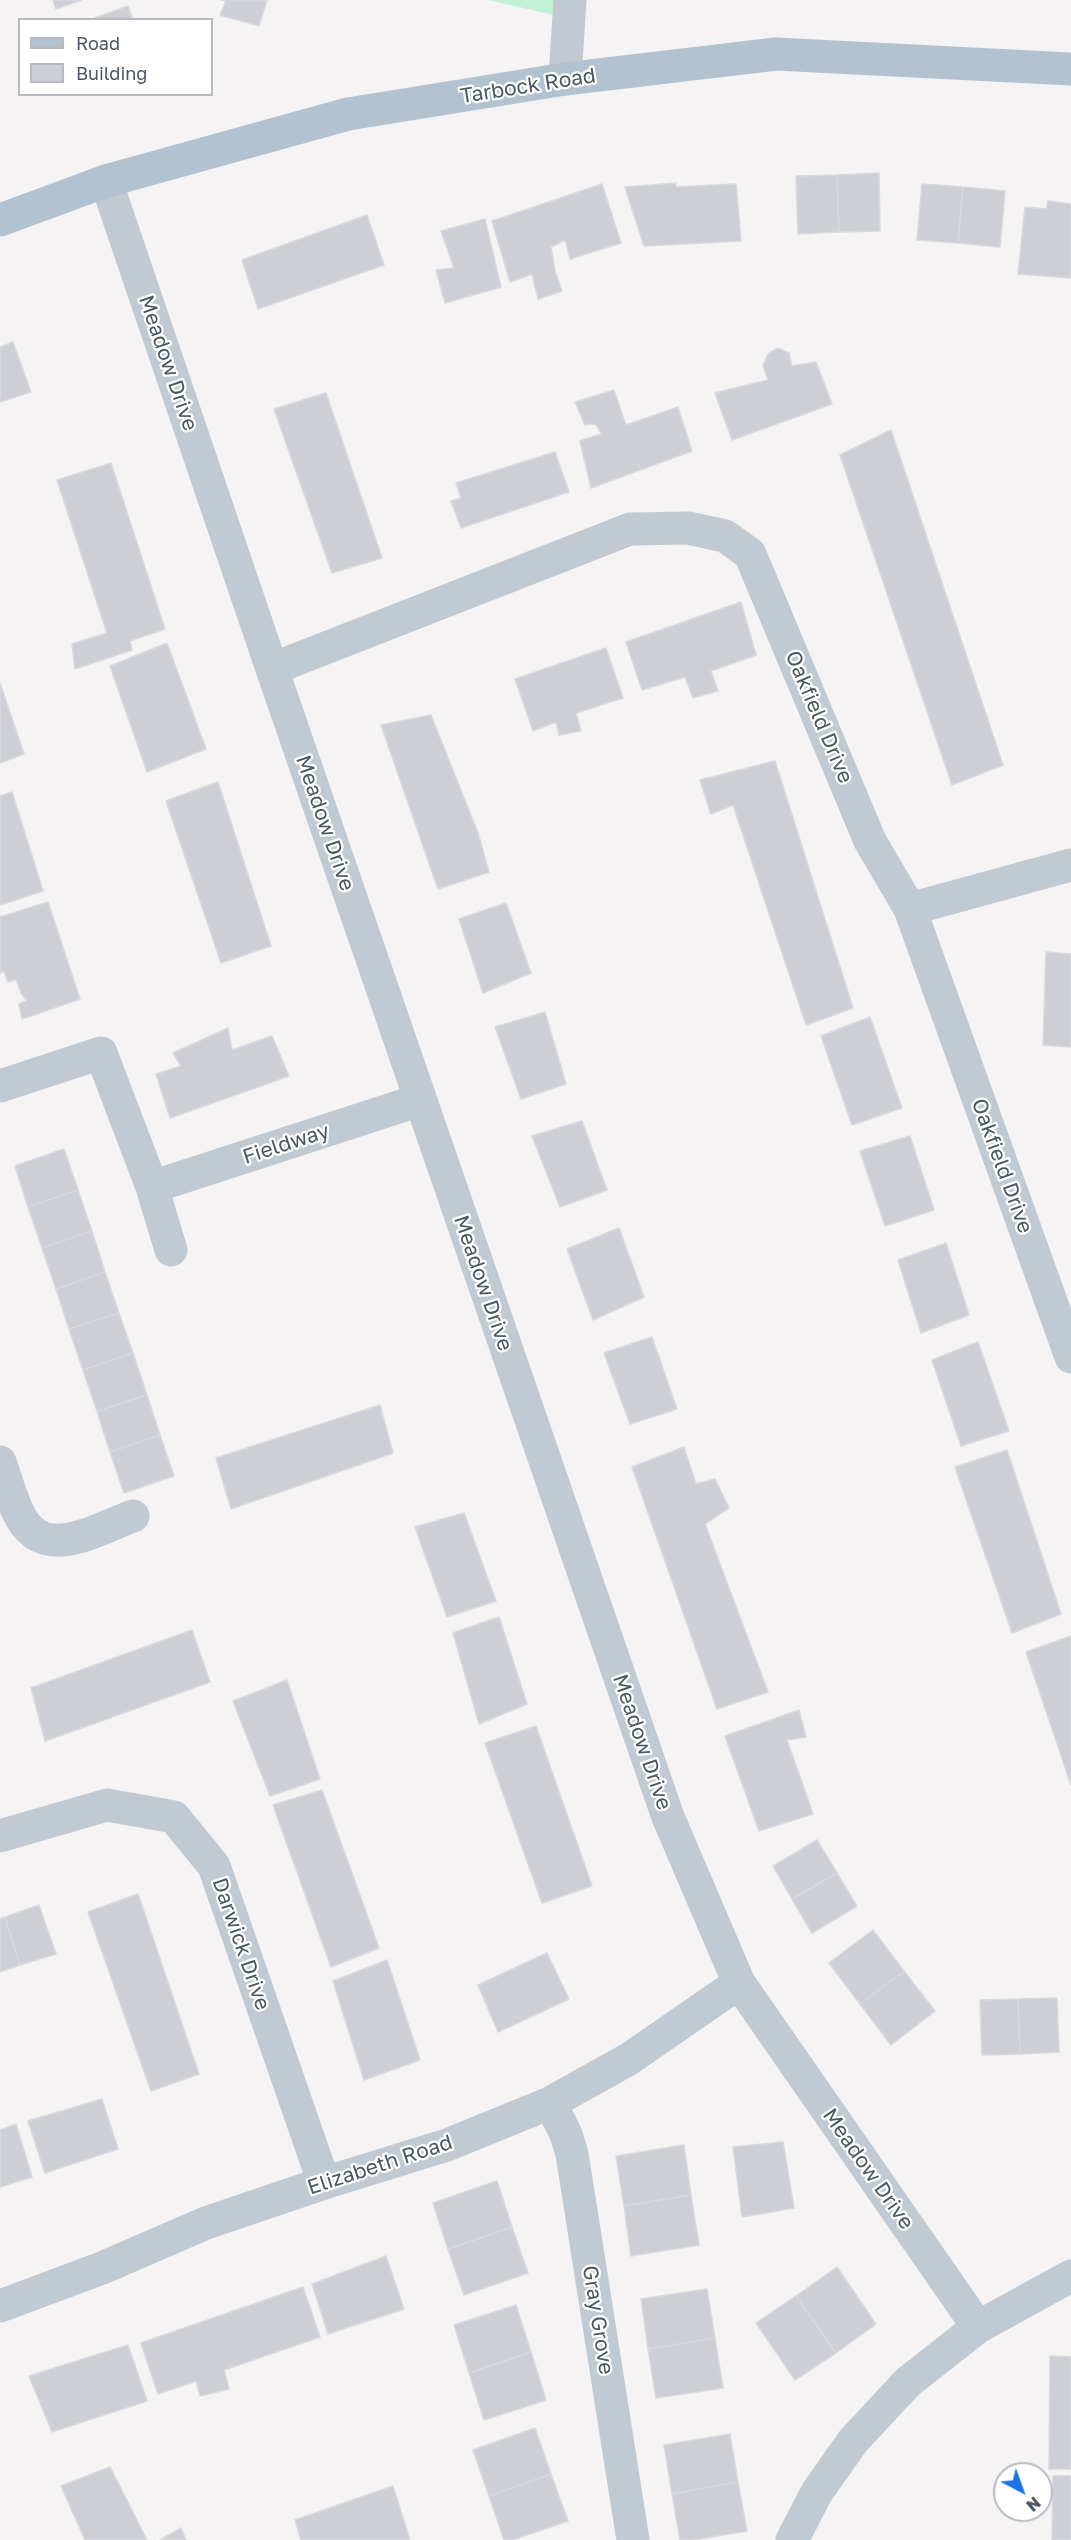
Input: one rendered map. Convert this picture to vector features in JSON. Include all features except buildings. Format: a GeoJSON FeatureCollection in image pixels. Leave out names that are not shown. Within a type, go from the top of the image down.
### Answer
{"type":"FeatureCollection","features":[{"type":"Feature","properties":{"kind":"main road","name":"Tarbock Road"},"geometry":{"type":"LineString","coordinates":[[0,220],[106,181],[348,114],[565,79],[776,54],[1071,69]]}},
{"type":"Feature","properties":{"kind":"street"},"geometry":{"type":"LineString","coordinates":[[565,79],[570,0]]}},
{"type":"Feature","properties":{"kind":"street","name":"Meadow Drive"},"geometry":{"type":"LineString","coordinates":[[106,181],[668,1817],[739,1983],[978,2327]]}},
{"type":"Feature","properties":{"kind":"street","name":"Oakfield Drive"},"geometry":{"type":"LineString","coordinates":[[272,669],[630,530],[688,528],[725,536],[750,554],[870,841],[910,909],[1071,1357]]}},
{"type":"Feature","properties":{"kind":"street"},"geometry":{"type":"LineString","coordinates":[[910,909],[1071,865]]}},
{"type":"Feature","properties":{"kind":"street"},"geometry":{"type":"LineString","coordinates":[[0,1086],[101,1053],[152,1187],[171,1250]]}},
{"type":"Feature","properties":{"kind":"street","name":"Fieldway"},"geometry":{"type":"LineString","coordinates":[[152,1187],[420,1100]]}},
{"type":"Feature","properties":{"kind":"street"},"geometry":{"type":"LineString","coordinates":[[0,1462],[17,1511],[28,1529],[43,1540],[61,1542],[133,1516]]}},
{"type":"Feature","properties":{"kind":"street","name":"Darwick Drive"},"geometry":{"type":"LineString","coordinates":[[0,1836],[107,1805],[174,1817],[214,1866],[324,2183]]}},
{"type":"Feature","properties":{"kind":"street","name":"Elizabeth Road"},"geometry":{"type":"LineString","coordinates":[[0,2306],[102,2268],[206,2223],[447,2145],[550,2103],[629,2059],[739,1983]]}},
{"type":"Feature","properties":{"kind":"street","name":"Gray Grove"},"geometry":{"type":"LineString","coordinates":[[550,2103],[566,2134],[572,2154],[633,2540]]}},
{"type":"Feature","properties":{"kind":"street"},"geometry":{"type":"LineString","coordinates":[[792,2540],[817,2492],[853,2441],[908,2382],[978,2327],[1071,2276]]}},
{"type":"Feature","properties":{"kind":"green space"},"geometry":{"type":"Polygon","coordinates":[[[488,0],[564,0],[563,17],[488,0]]]}}]}
